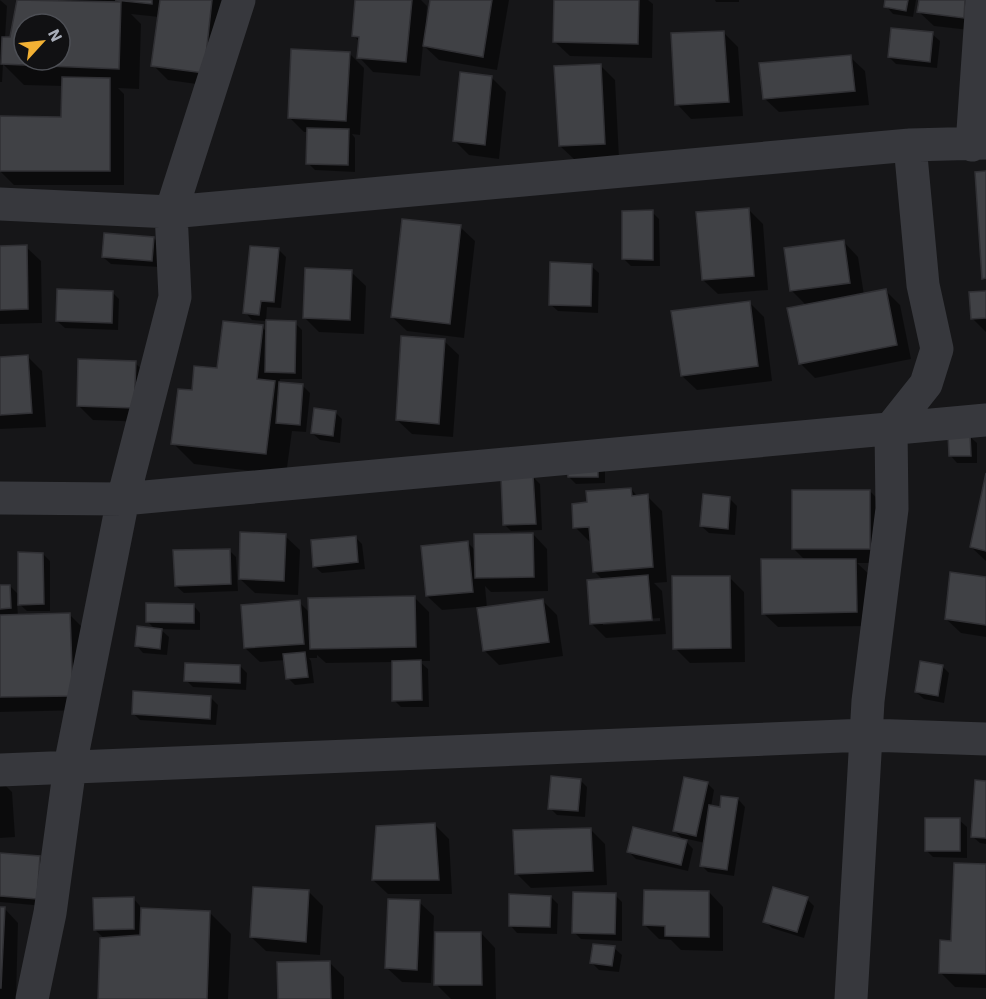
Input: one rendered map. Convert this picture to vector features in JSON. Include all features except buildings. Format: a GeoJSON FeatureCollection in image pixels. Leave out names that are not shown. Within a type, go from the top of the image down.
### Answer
{"type":"FeatureCollection","features":[{"type":"Feature","properties":{"kind":"street"},"geometry":{"type":"LineString","coordinates":[[33,999],[50,913],[70,766],[123,500],[176,297],[171,212],[239,0]]}},
{"type":"Feature","properties":{"kind":"street"},"geometry":{"type":"LineString","coordinates":[[0,204],[171,212],[910,145],[979,144],[982,0]]}},
{"type":"Feature","properties":{"kind":"street"},"geometry":{"type":"LineString","coordinates":[[850,999],[868,701],[891,509],[891,428],[926,384],[937,349],[923,285],[910,145]]}},
{"type":"Feature","properties":{"kind":"street"},"geometry":{"type":"LineString","coordinates":[[0,498],[123,500],[986,420]]}},
{"type":"Feature","properties":{"kind":"street"},"geometry":{"type":"LineString","coordinates":[[0,770],[867,735],[986,739]]}}]}
